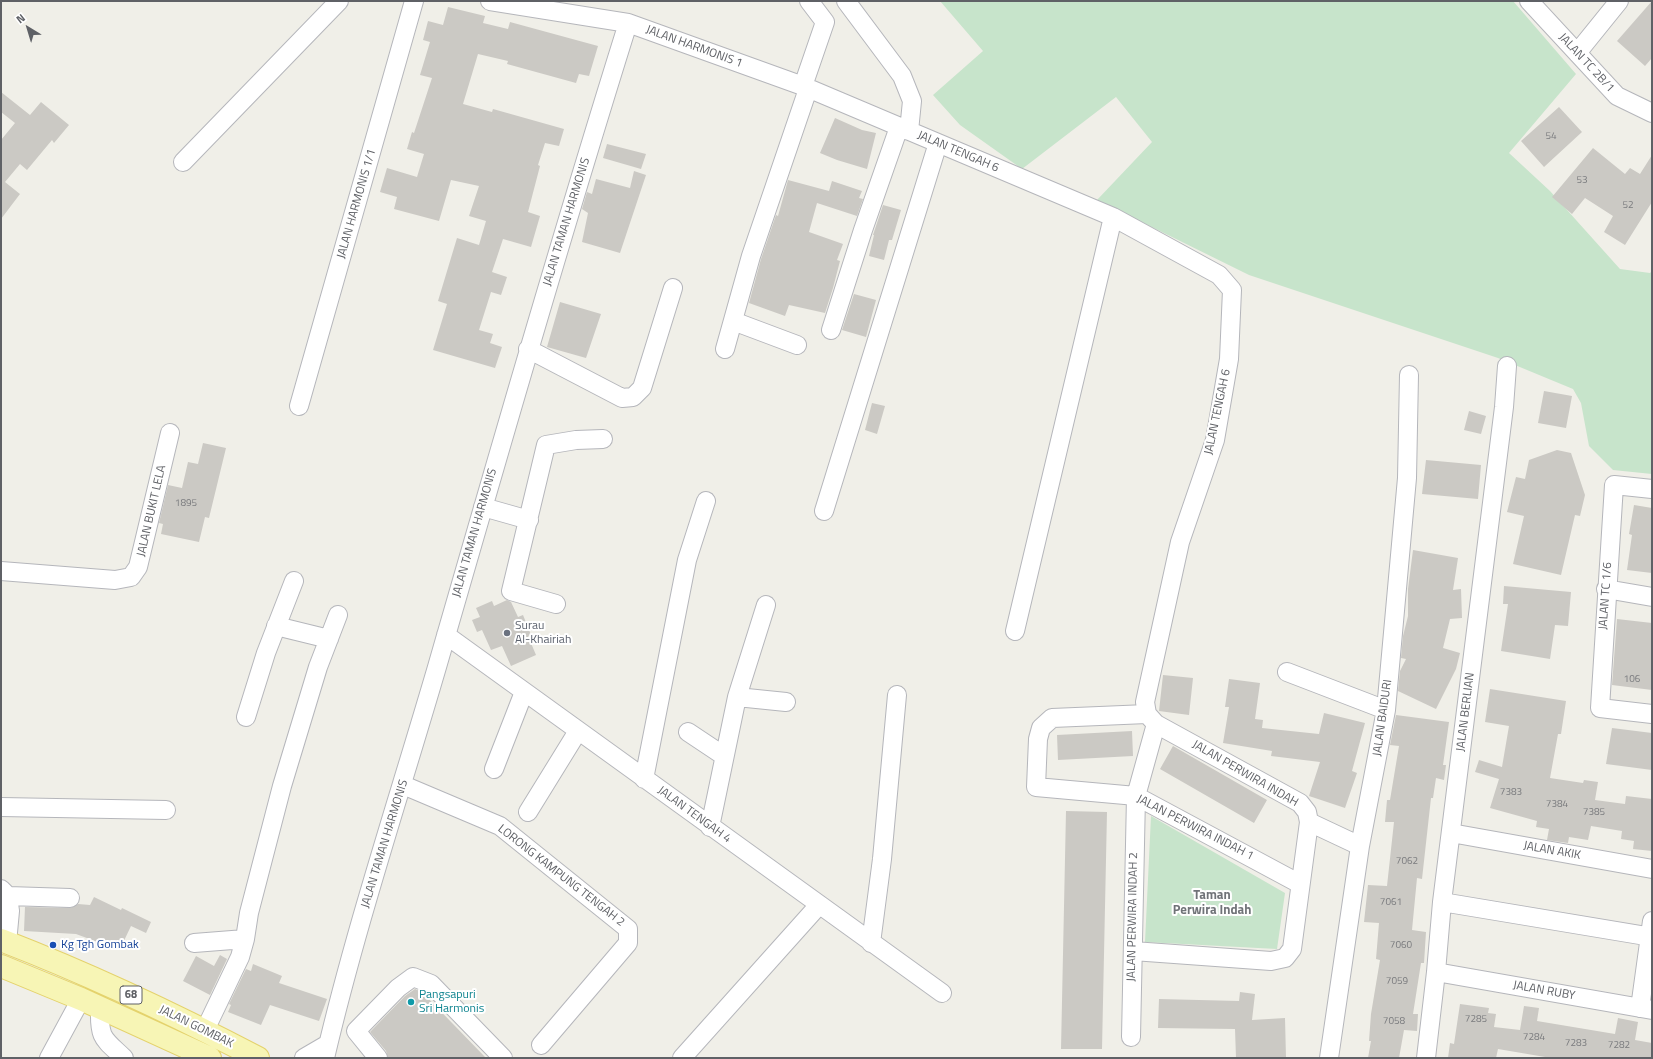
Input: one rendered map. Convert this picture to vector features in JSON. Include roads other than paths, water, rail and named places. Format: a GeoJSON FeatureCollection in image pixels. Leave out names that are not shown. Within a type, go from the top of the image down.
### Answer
{"type":"FeatureCollection","features":[{"type":"Feature","properties":{"kind":"main road","name":"JALAN GOMBAK"},"geometry":{"type":"LineString","coordinates":[[4,942],[82,973],[205,1030],[258,1058]]}},
{"type":"Feature","properties":{"kind":"main road","name":"JALAN GOMBAK"},"geometry":{"type":"LineString","coordinates":[[1,966],[91,1004],[210,1058]]}},
{"type":"Feature","properties":{"kind":"street"},"geometry":{"type":"LineString","coordinates":[[183,162],[339,1]]}},
{"type":"Feature","properties":{"kind":"street","name":"JALAN HARMONIS 1/1"},"geometry":{"type":"LineString","coordinates":[[299,406],[414,1]]}},
{"type":"Feature","properties":{"kind":"street"},"geometry":{"type":"LineString","coordinates":[[725,349],[751,256],[826,22],[809,1]]}},
{"type":"Feature","properties":{"kind":"street"},"geometry":{"type":"LineString","coordinates":[[831,330],[863,230],[904,129],[912,101],[902,76],[846,1]]}},
{"type":"Feature","properties":{"kind":"street","name":"JALAN TC 2B/1"},"geometry":{"type":"LineString","coordinates":[[1529,1],[1617,96],[1652,113]]}},
{"type":"Feature","properties":{"kind":"street"},"geometry":{"type":"LineString","coordinates":[[1577,53],[1619,1]]}},
{"type":"Feature","properties":{"kind":"street","name":"JALAN HARMONIS 1"},"geometry":{"type":"LineString","coordinates":[[498,2],[628,23],[805,88]]}},
{"type":"Feature","properties":{"kind":"street","name":"JALAN TAMAN HARMONIS"},"geometry":{"type":"LineString","coordinates":[[304,1058],[327,1051],[350,959],[403,785],[528,349],[628,23]]}},
{"type":"Feature","properties":{"kind":"street","name":"JALAN TENGAH 6"},"geometry":{"type":"LineString","coordinates":[[805,88],[1113,217],[1219,275],[1232,290],[1230,359],[1215,440],[1180,542],[1145,702],[1152,719],[1136,796]]}},
{"type":"Feature","properties":{"kind":"street"},"geometry":{"type":"LineString","coordinates":[[824,511],[938,144]]}},
{"type":"Feature","properties":{"kind":"street"},"geometry":{"type":"LineString","coordinates":[[1015,631],[1113,217]]}},
{"type":"Feature","properties":{"kind":"street"},"geometry":{"type":"LineString","coordinates":[[528,349],[622,398],[633,398],[642,388],[673,288]]}},
{"type":"Feature","properties":{"kind":"street"},"geometry":{"type":"LineString","coordinates":[[733,321],[796,345]]}},
{"type":"Feature","properties":{"kind":"street","name":"JALAN BERLIAN"},"geometry":{"type":"LineString","coordinates":[[1426,1058],[1442,902],[1504,406],[1506,366]]}},
{"type":"Feature","properties":{"kind":"street","name":"JALAN BAIDURI"},"geometry":{"type":"LineString","coordinates":[[1329,1058],[1360,846],[1386,710],[1407,478],[1409,375]]}},
{"type":"Feature","properties":{"kind":"street","name":"JALAN BUKIT LELA"},"geometry":{"type":"LineString","coordinates":[[1,571],[115,580],[131,577],[138,567],[170,433]]}},
{"type":"Feature","properties":{"kind":"street"},"geometry":{"type":"LineString","coordinates":[[556,604],[511,591],[546,446],[576,440],[603,439]]}},
{"type":"Feature","properties":{"kind":"street","name":"JALAN TC 1/6"},"geometry":{"type":"LineString","coordinates":[[1652,489],[1614,485],[1606,589],[1600,708],[1652,714]]}},
{"type":"Feature","properties":{"kind":"street"},"geometry":{"type":"LineString","coordinates":[[644,779],[687,560],[706,501]]}},
{"type":"Feature","properties":{"kind":"street"},"geometry":{"type":"LineString","coordinates":[[483,507],[529,520]]}},
{"type":"Feature","properties":{"kind":"street"},"geometry":{"type":"LineString","coordinates":[[246,717],[266,653],[294,580]]}},
{"type":"Feature","properties":{"kind":"street"},"geometry":{"type":"LineString","coordinates":[[1606,589],[1652,597]]}},
{"type":"Feature","properties":{"kind":"street"},"geometry":{"type":"LineString","coordinates":[[710,827],[737,697],[766,605]]}},
{"type":"Feature","properties":{"kind":"street"},"geometry":{"type":"LineString","coordinates":[[205,1030],[240,957],[245,939],[249,913],[282,786],[318,667],[338,615]]}},
{"type":"Feature","properties":{"kind":"street"},"geometry":{"type":"LineString","coordinates":[[276,626],[328,639]]}},
{"type":"Feature","properties":{"kind":"street","name":"JALAN TENGAH 4"},"geometry":{"type":"LineString","coordinates":[[446,635],[942,993]]}},
{"type":"Feature","properties":{"kind":"street"},"geometry":{"type":"LineString","coordinates":[[1287,672],[1386,710]]}},
{"type":"Feature","properties":{"kind":"street"},"geometry":{"type":"LineString","coordinates":[[494,769],[524,692]]}},
{"type":"Feature","properties":{"kind":"street"},"geometry":{"type":"LineString","coordinates":[[871,943],[882,859],[897,695]]}},
{"type":"Feature","properties":{"kind":"street"},"geometry":{"type":"LineString","coordinates":[[737,697],[786,702]]}},
{"type":"Feature","properties":{"kind":"street","name":"JALAN PERWIRA INDAH 1"},"geometry":{"type":"LineString","coordinates":[[1152,719],[1052,718],[1042,728],[1038,739],[1036,787],[1136,796],[1300,884]]}},
{"type":"Feature","properties":{"kind":"street","name":"JALAN PERWIRA INDAH"},"geometry":{"type":"LineString","coordinates":[[1152,719],[1300,803],[1307,812],[1309,822]]}},
{"type":"Feature","properties":{"kind":"street"},"geometry":{"type":"LineString","coordinates":[[528,812],[578,731]]}},
{"type":"Feature","properties":{"kind":"street"},"geometry":{"type":"LineString","coordinates":[[688,732],[724,756]]}},
{"type":"Feature","properties":{"kind":"street","name":"LORONG KAMPUNG TENGAH 2"},"geometry":{"type":"LineString","coordinates":[[403,785],[500,826],[628,929],[628,943],[541,1045]]}},
{"type":"Feature","properties":{"kind":"street","name":"JALAN PERWIRA INDAH 2"},"geometry":{"type":"LineString","coordinates":[[1131,1037],[1136,796]]}},
{"type":"Feature","properties":{"kind":"street"},"geometry":{"type":"LineString","coordinates":[[1,807],[166,810]]}},
{"type":"Feature","properties":{"kind":"street"},"geometry":{"type":"LineString","coordinates":[[1133,951],[1271,961],[1285,958],[1292,949],[1309,822],[1360,846]]}},
{"type":"Feature","properties":{"kind":"street","name":"JALAN AKIK"},"geometry":{"type":"LineString","coordinates":[[1451,833],[1652,869]]}},
{"type":"Feature","properties":{"kind":"street"},"geometry":{"type":"LineString","coordinates":[[4,942],[10,911],[4,893],[70,898]]}},
{"type":"Feature","properties":{"kind":"street"},"geometry":{"type":"LineString","coordinates":[[1442,902],[1651,931],[1646,1009]]}},
{"type":"Feature","properties":{"kind":"street"},"geometry":{"type":"LineString","coordinates":[[682,1058],[819,905]]}},
{"type":"Feature","properties":{"kind":"street"},"geometry":{"type":"LineString","coordinates":[[194,943],[245,939]]}},
{"type":"Feature","properties":{"kind":"street","name":"JALAN RUBY"},"geometry":{"type":"LineString","coordinates":[[1436,972],[1646,1009]]}},
{"type":"Feature","properties":{"kind":"street"},"geometry":{"type":"LineString","coordinates":[[378,1058],[356,1031],[398,988],[413,977],[431,984],[503,1058]]}},
{"type":"Feature","properties":{"kind":"street"},"geometry":{"type":"LineString","coordinates":[[50,1058],[91,1004],[100,1023],[103,1039],[124,1058]]}},
{"type":"Feature","properties":{"kind":"place","name":"Surau Al-Khairiah"},"geometry":{"type":"Point","coordinates":[507,633]}},
{"type":"Feature","properties":{"kind":"place","name":"Kg Tgh Gombak"},"geometry":{"type":"Point","coordinates":[53,945]}},
{"type":"Feature","properties":{"kind":"place","name":"Pangsapuri Sri Harmonis"},"geometry":{"type":"Point","coordinates":[411,1002]}},
{"type":"Feature","properties":{"kind":"district","name":"Taman Perwira Indah"},"geometry":{"type":"Point","coordinates":[1212,904]}}]}
